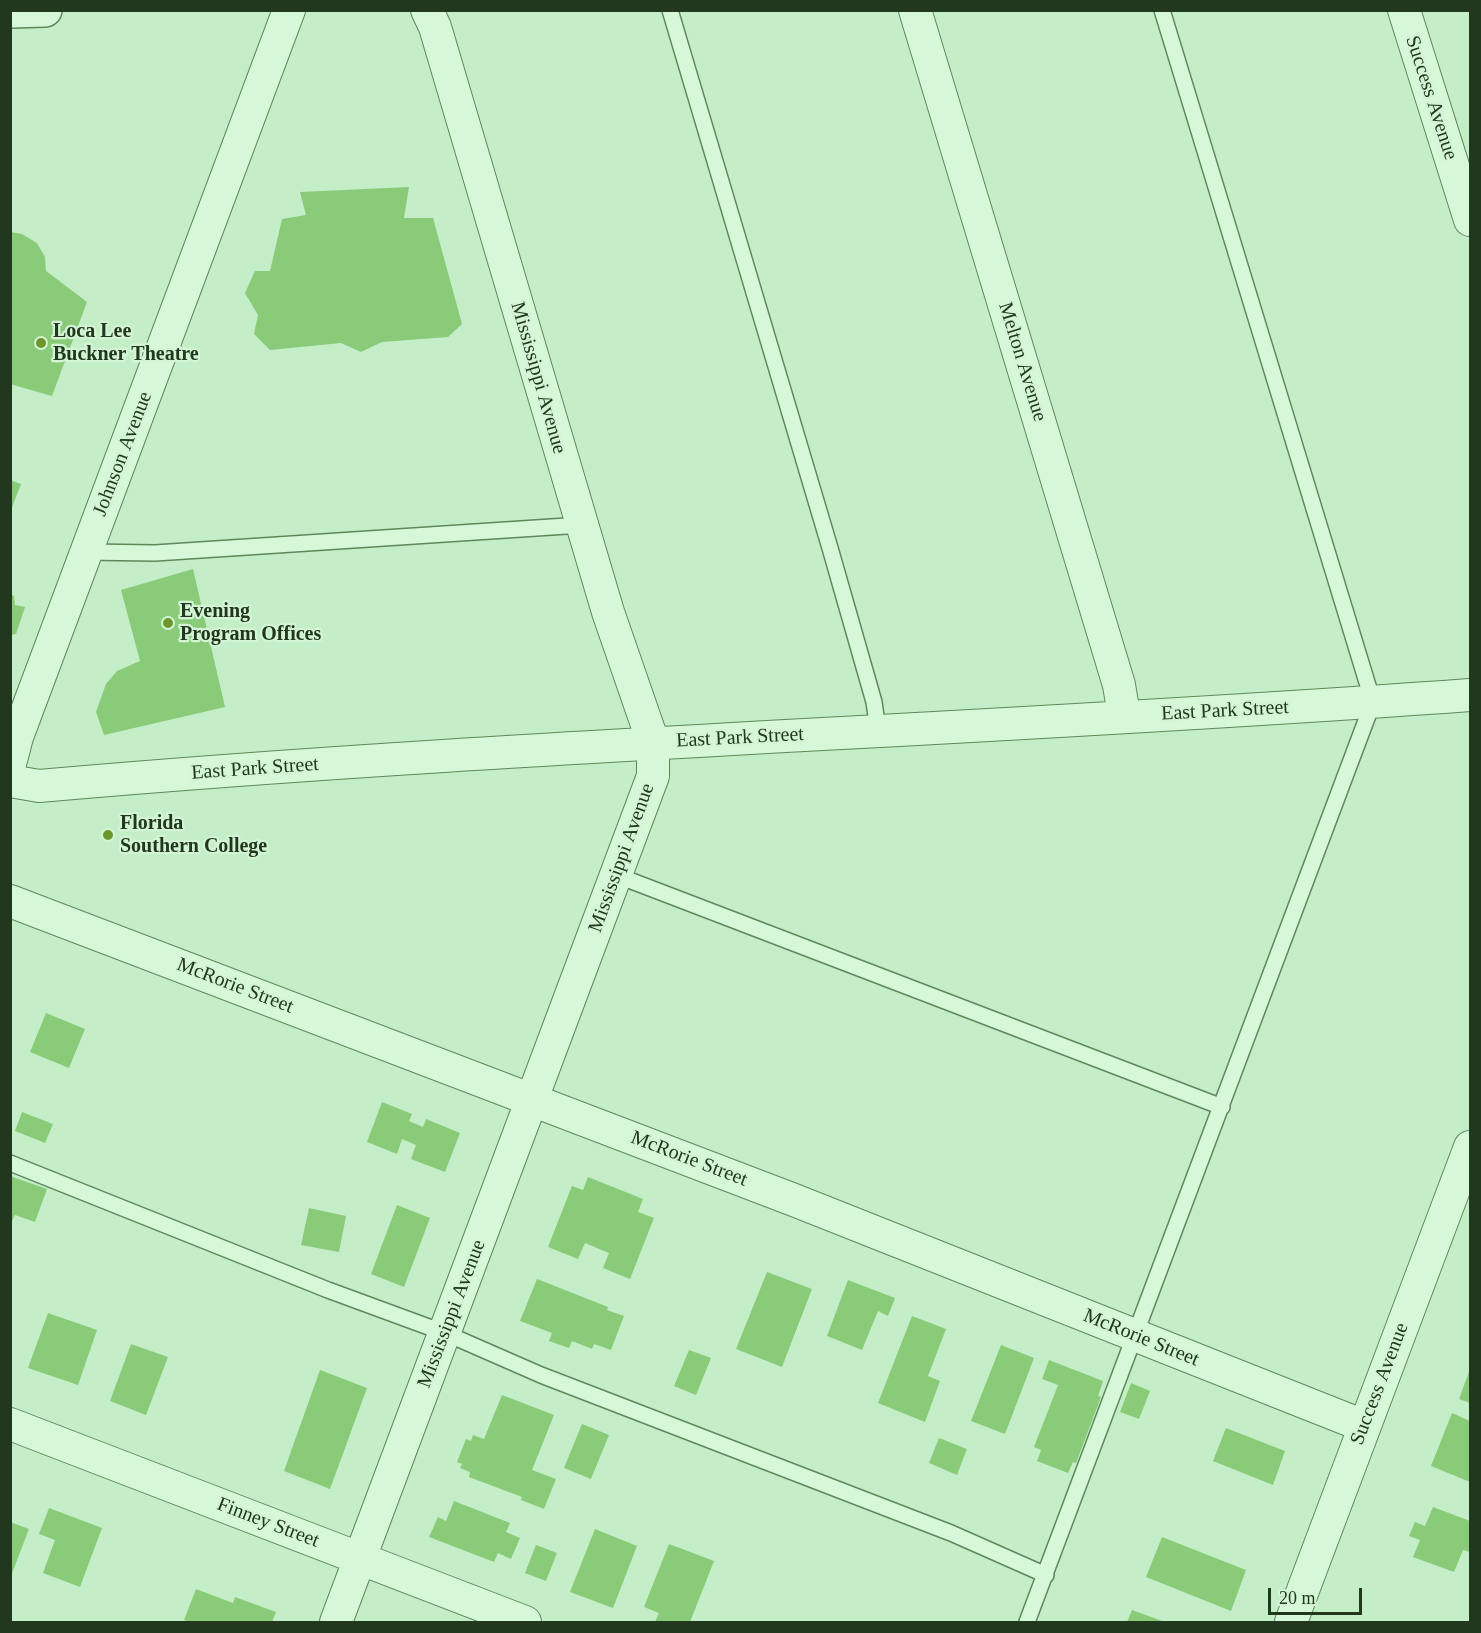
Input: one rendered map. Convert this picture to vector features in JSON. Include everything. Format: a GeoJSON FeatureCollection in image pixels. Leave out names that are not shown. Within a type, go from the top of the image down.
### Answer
{"type":"FeatureCollection","features":[{"type":"Feature","properties":{"kind":"street"},"geometry":{"type":"LineString","coordinates":[[10,11],[45,10]]}},
{"type":"Feature","properties":{"kind":"street","name":"Johnson Avenue"},"geometry":{"type":"LineString","coordinates":[[10,764],[17,737],[289,10]]}},
{"type":"Feature","properties":{"kind":"street","name":"Mississippi Avenue"},"geometry":{"type":"LineString","coordinates":[[336,1623],[534,1100],[653,776],[653,742],[615,634],[438,39],[427,10]]}},
{"type":"Feature","properties":{"kind":"street","name":"Melton Avenue"},"geometry":{"type":"LineString","coordinates":[[915,10],[1119,685],[1124,716]]}},
{"type":"Feature","properties":{"kind":"street","name":"Success Avenue"},"geometry":{"type":"LineString","coordinates":[[1404,10],[1470,220]]}},
{"type":"Feature","properties":{"kind":"street","name":"East Park Street"},"geometry":{"type":"LineString","coordinates":[[10,781],[39,786],[653,742],[1470,695]]}},
{"type":"Feature","properties":{"kind":"street","name":"McRorie Street"},"geometry":{"type":"LineString","coordinates":[[10,901],[534,1100],[1364,1426]]}},
{"type":"Feature","properties":{"kind":"street","name":"Success Avenue"},"geometry":{"type":"LineString","coordinates":[[1292,1623],[1470,1147]]}},
{"type":"Feature","properties":{"kind":"street","name":"Finney Street"},"geometry":{"type":"LineString","coordinates":[[10,1424],[525,1623]]}},
{"type":"Feature","properties":{"kind":"lane"},"geometry":{"type":"LineString","coordinates":[[670,10],[830,548],[874,702],[878,730]]}},
{"type":"Feature","properties":{"kind":"lane"},"geometry":{"type":"LineString","coordinates":[[1027,1623],[1137,1336],[1372,702],[1162,10]]}},
{"type":"Feature","properties":{"kind":"lane"},"geometry":{"type":"LineString","coordinates":[[86,552],[155,553],[582,525]]}},
{"type":"Feature","properties":{"kind":"lane"},"geometry":{"type":"LineString","coordinates":[[616,875],[1222,1107]]}},
{"type":"Feature","properties":{"kind":"lane"},"geometry":{"type":"LineString","coordinates":[[10,1163],[328,1290],[445,1333],[541,1375],[951,1533],[1046,1575]]}},
{"type":"Feature","properties":{"kind":"building"},"geometry":{"type":"Polygon","coordinates":[[[409,187],[404,218],[433,218],[462,324],[448,337],[382,342],[361,352],[341,343],[270,350],[254,334],[258,315],[245,293],[255,271],[270,271],[282,219],[306,215],[300,192],[409,187]]]}},
{"type":"Feature","properties":{"kind":"building","name":"Loca Lee Buckner Theatre"},"geometry":{"type":"Polygon","coordinates":[[[10,232],[22,234],[37,243],[45,257],[46,271],[87,302],[52,396],[10,384],[10,232]]]}},
{"type":"Feature","properties":{"kind":"building"},"geometry":{"type":"Polygon","coordinates":[[[10,480],[21,484],[11,510],[10,510],[10,480]]]}},
{"type":"Feature","properties":{"kind":"building","name":"Evening Program Offices"},"geometry":{"type":"Polygon","coordinates":[[[193,569],[225,707],[104,735],[96,712],[106,684],[117,671],[140,661],[121,590],[193,569]]]}},
{"type":"Feature","properties":{"kind":"building"},"geometry":{"type":"Polygon","coordinates":[[[10,594],[14,596],[15,605],[25,607],[16,634],[10,635],[10,594]]]}},
{"type":"Feature","properties":{"kind":"building"},"geometry":{"type":"Polygon","coordinates":[[[46,1013],[85,1029],[69,1068],[30,1052],[46,1013]]]}},
{"type":"Feature","properties":{"kind":"building"},"geometry":{"type":"Polygon","coordinates":[[[382,1102],[412,1114],[409,1121],[423,1127],[426,1119],[460,1133],[445,1172],[411,1159],[416,1145],[402,1139],[397,1154],[367,1142],[382,1102]]]}},
{"type":"Feature","properties":{"kind":"building"},"geometry":{"type":"Polygon","coordinates":[[[22,1112],[53,1124],[45,1143],[15,1131],[22,1112]]]}},
{"type":"Feature","properties":{"kind":"building"},"geometry":{"type":"Polygon","coordinates":[[[10,1176],[47,1189],[35,1222],[15,1215],[10,1225],[10,1176]]]}},
{"type":"Feature","properties":{"kind":"building"},"geometry":{"type":"Polygon","coordinates":[[[588,1177],[643,1199],[638,1212],[654,1218],[630,1279],[603,1268],[609,1253],[585,1243],[578,1259],[548,1247],[572,1186],[583,1190],[588,1177]]]}},
{"type":"Feature","properties":{"kind":"building"},"geometry":{"type":"Polygon","coordinates":[[[397,1205],[430,1218],[404,1287],[371,1274],[397,1205]]]}},
{"type":"Feature","properties":{"kind":"building"},"geometry":{"type":"Polygon","coordinates":[[[309,1208],[346,1216],[339,1252],[301,1245],[309,1208]]]}},
{"type":"Feature","properties":{"kind":"building"},"geometry":{"type":"Polygon","coordinates":[[[767,1272],[812,1289],[782,1367],[736,1349],[767,1272]]]}},
{"type":"Feature","properties":{"kind":"building"},"geometry":{"type":"Polygon","coordinates":[[[537,1279],[608,1307],[607,1310],[624,1316],[611,1350],[594,1344],[592,1349],[572,1341],[569,1348],[549,1341],[552,1333],[520,1321],[537,1279]]]}},
{"type":"Feature","properties":{"kind":"building"},"geometry":{"type":"Polygon","coordinates":[[[848,1280],[895,1298],[888,1316],[878,1311],[862,1350],[827,1336],[848,1280]]]}},
{"type":"Feature","properties":{"kind":"building"},"geometry":{"type":"Polygon","coordinates":[[[48,1313],[97,1330],[78,1385],[28,1368],[48,1313]]]}},
{"type":"Feature","properties":{"kind":"building"},"geometry":{"type":"Polygon","coordinates":[[[912,1316],[946,1329],[928,1376],[940,1381],[925,1422],[878,1403],[912,1316]]]}},
{"type":"Feature","properties":{"kind":"building"},"geometry":{"type":"Polygon","coordinates":[[[131,1344],[168,1357],[146,1415],[110,1401],[131,1344]]]}},
{"type":"Feature","properties":{"kind":"building"},"geometry":{"type":"Polygon","coordinates":[[[1001,1345],[1034,1358],[1005,1434],[971,1421],[1001,1345]]]}},
{"type":"Feature","properties":{"kind":"building"},"geometry":{"type":"Polygon","coordinates":[[[689,1350],[711,1358],[696,1395],[674,1386],[689,1350]]]}},
{"type":"Feature","properties":{"kind":"building"},"geometry":{"type":"Polygon","coordinates":[[[1049,1360],[1103,1381],[1098,1396],[1101,1397],[1076,1463],[1073,1462],[1068,1473],[1037,1461],[1041,1450],[1034,1447],[1058,1385],[1042,1379],[1049,1360]]]}},
{"type":"Feature","properties":{"kind":"building"},"geometry":{"type":"Polygon","coordinates":[[[1470,1369],[1470,1403],[1459,1399],[1470,1369]]]}},
{"type":"Feature","properties":{"kind":"building"},"geometry":{"type":"Polygon","coordinates":[[[320,1370],[367,1388],[330,1489],[284,1471],[320,1370]]]}},
{"type":"Feature","properties":{"kind":"building"},"geometry":{"type":"Polygon","coordinates":[[[1131,1383],[1150,1391],[1139,1419],[1120,1412],[1131,1383]]]}},
{"type":"Feature","properties":{"kind":"building"},"geometry":{"type":"Polygon","coordinates":[[[502,1395],[554,1415],[532,1470],[556,1479],[544,1509],[521,1500],[522,1497],[469,1477],[470,1472],[460,1468],[462,1464],[457,1462],[466,1439],[471,1441],[473,1435],[484,1439],[502,1395]]]}},
{"type":"Feature","properties":{"kind":"building"},"geometry":{"type":"Polygon","coordinates":[[[1452,1413],[1470,1421],[1470,1482],[1431,1466],[1452,1413]]]}},
{"type":"Feature","properties":{"kind":"building"},"geometry":{"type":"Polygon","coordinates":[[[582,1424],[609,1435],[591,1479],[564,1468],[582,1424]]]}},
{"type":"Feature","properties":{"kind":"building"},"geometry":{"type":"Polygon","coordinates":[[[1226,1428],[1285,1451],[1273,1485],[1213,1461],[1226,1428]]]}},
{"type":"Feature","properties":{"kind":"building"},"geometry":{"type":"Polygon","coordinates":[[[939,1438],[967,1449],[957,1475],[929,1463],[939,1438]]]}},
{"type":"Feature","properties":{"kind":"building"},"geometry":{"type":"Polygon","coordinates":[[[454,1501],[510,1523],[506,1532],[520,1538],[511,1559],[498,1553],[494,1562],[429,1537],[438,1517],[446,1521],[454,1501]]]}},
{"type":"Feature","properties":{"kind":"building"},"geometry":{"type":"Polygon","coordinates":[[[1433,1507],[1470,1521],[1470,1552],[1463,1550],[1454,1572],[1413,1557],[1420,1540],[1409,1536],[1415,1522],[1425,1526],[1433,1507]]]}},
{"type":"Feature","properties":{"kind":"building"},"geometry":{"type":"Polygon","coordinates":[[[49,1508],[102,1528],[80,1587],[43,1573],[55,1540],[39,1534],[49,1508]]]}},
{"type":"Feature","properties":{"kind":"building"},"geometry":{"type":"Polygon","coordinates":[[[10,1522],[29,1529],[11,1576],[10,1576],[10,1522]]]}},
{"type":"Feature","properties":{"kind":"building"},"geometry":{"type":"Polygon","coordinates":[[[595,1529],[637,1546],[613,1608],[570,1592],[595,1529]]]}},
{"type":"Feature","properties":{"kind":"building"},"geometry":{"type":"Polygon","coordinates":[[[1162,1537],[1246,1570],[1231,1611],[1146,1577],[1162,1537]]]}},
{"type":"Feature","properties":{"kind":"building"},"geometry":{"type":"Polygon","coordinates":[[[669,1544],[714,1561],[690,1622],[655,1622],[659,1613],[644,1607],[669,1544]]]}},
{"type":"Feature","properties":{"kind":"building"},"geometry":{"type":"Polygon","coordinates":[[[536,1545],[557,1553],[546,1581],[525,1573],[536,1545]]]}},
{"type":"Feature","properties":{"kind":"building"},"geometry":{"type":"Polygon","coordinates":[[[196,1589],[233,1603],[235,1597],[276,1612],[272,1622],[190,1622],[184,1620],[196,1589]]]}},
{"type":"Feature","properties":{"kind":"building"},"geometry":{"type":"Polygon","coordinates":[[[1132,1610],[1165,1622],[1127,1622],[1132,1610]]]}},
{"type":"Feature","properties":{"kind":"place","name":"Loca Lee Buckner Theatre"},"geometry":{"type":"Point","coordinates":[41,343]}},
{"type":"Feature","properties":{"kind":"place","name":"Evening Program Offices"},"geometry":{"type":"Point","coordinates":[168,623]}},
{"type":"Feature","properties":{"kind":"place","name":"Florida Southern College"},"geometry":{"type":"Point","coordinates":[108,835]}}]}
